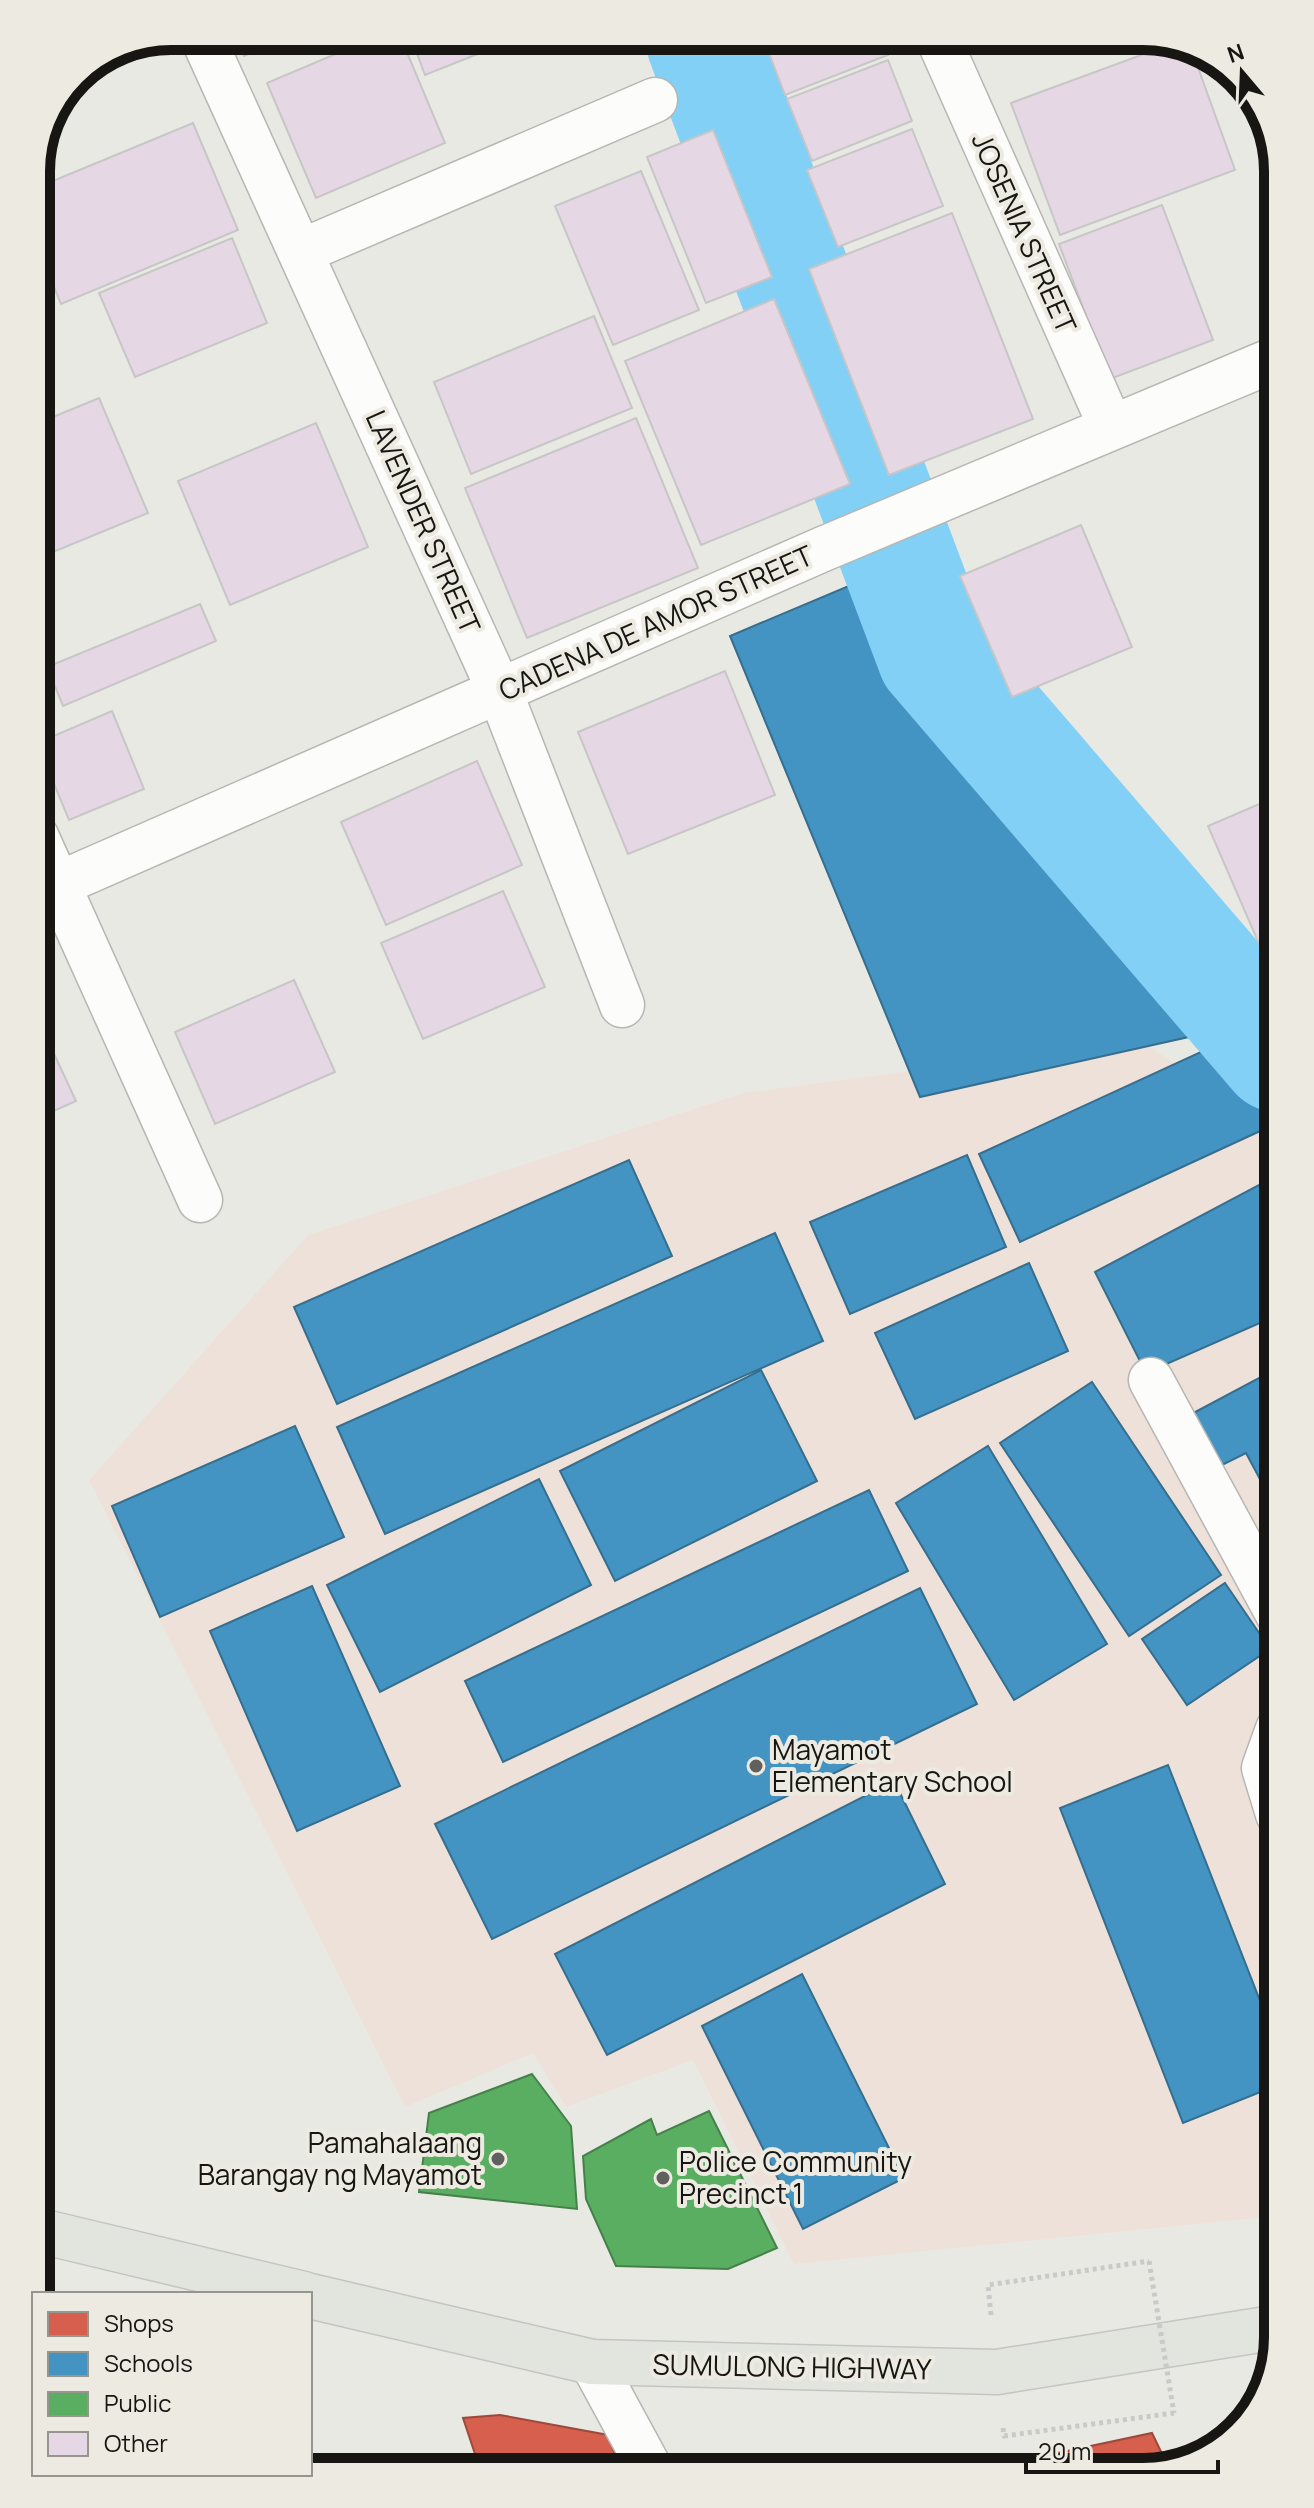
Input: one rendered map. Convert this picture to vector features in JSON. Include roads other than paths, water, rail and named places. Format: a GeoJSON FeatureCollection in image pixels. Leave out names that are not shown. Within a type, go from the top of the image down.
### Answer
{"type":"FeatureCollection","features":[{"type":"Feature","properties":{"kind":"main road"},"geometry":{"type":"LineString","coordinates":[[50,2233],[296,2292]]}},
{"type":"Feature","properties":{"kind":"main road","name":"SUMULONG HIGHWAY"},"geometry":{"type":"LineString","coordinates":[[312,2296],[592,2362],[997,2372],[1264,2329]]}},
{"type":"Feature","properties":{"kind":"street","name":"LAVENDER STREET"},"geometry":{"type":"LineString","coordinates":[[208,50],[500,692],[622,1005]]}},
{"type":"Feature","properties":{"kind":"street","name":"JOSENIA STREET"},"geometry":{"type":"LineString","coordinates":[[943,50],[1111,427]]}},
{"type":"Feature","properties":{"kind":"street"},"geometry":{"type":"LineString","coordinates":[[300,252],[655,100]]}},
{"type":"Feature","properties":{"kind":"street","name":"CADENA DE AMOR STREET"},"geometry":{"type":"LineString","coordinates":[[50,889],[823,549],[1264,364]]}},
{"type":"Feature","properties":{"kind":"street"},"geometry":{"type":"LineString","coordinates":[[50,896],[200,1200]]}},
{"type":"Feature","properties":{"kind":"street"},"geometry":{"type":"LineString","coordinates":[[1151,1380],[1264,1588]]}},
{"type":"Feature","properties":{"kind":"street"},"geometry":{"type":"LineString","coordinates":[[592,2362],[644,2458]]}},
{"type":"Feature","properties":{"kind":"waterway"},"geometry":{"type":"LineString","coordinates":[[707,50],[935,655],[1264,1038]]}},
{"type":"Feature","properties":{"kind":"place","name":"Mayamot Elementary School"},"geometry":{"type":"Point","coordinates":[756,1766]}},
{"type":"Feature","properties":{"kind":"place","name":"Pamahalaang Barangay ng Mayamot"},"geometry":{"type":"Point","coordinates":[498,2159]}},
{"type":"Feature","properties":{"kind":"place","name":"Police Community Precinct 1"},"geometry":{"type":"Point","coordinates":[663,2178]}}]}
